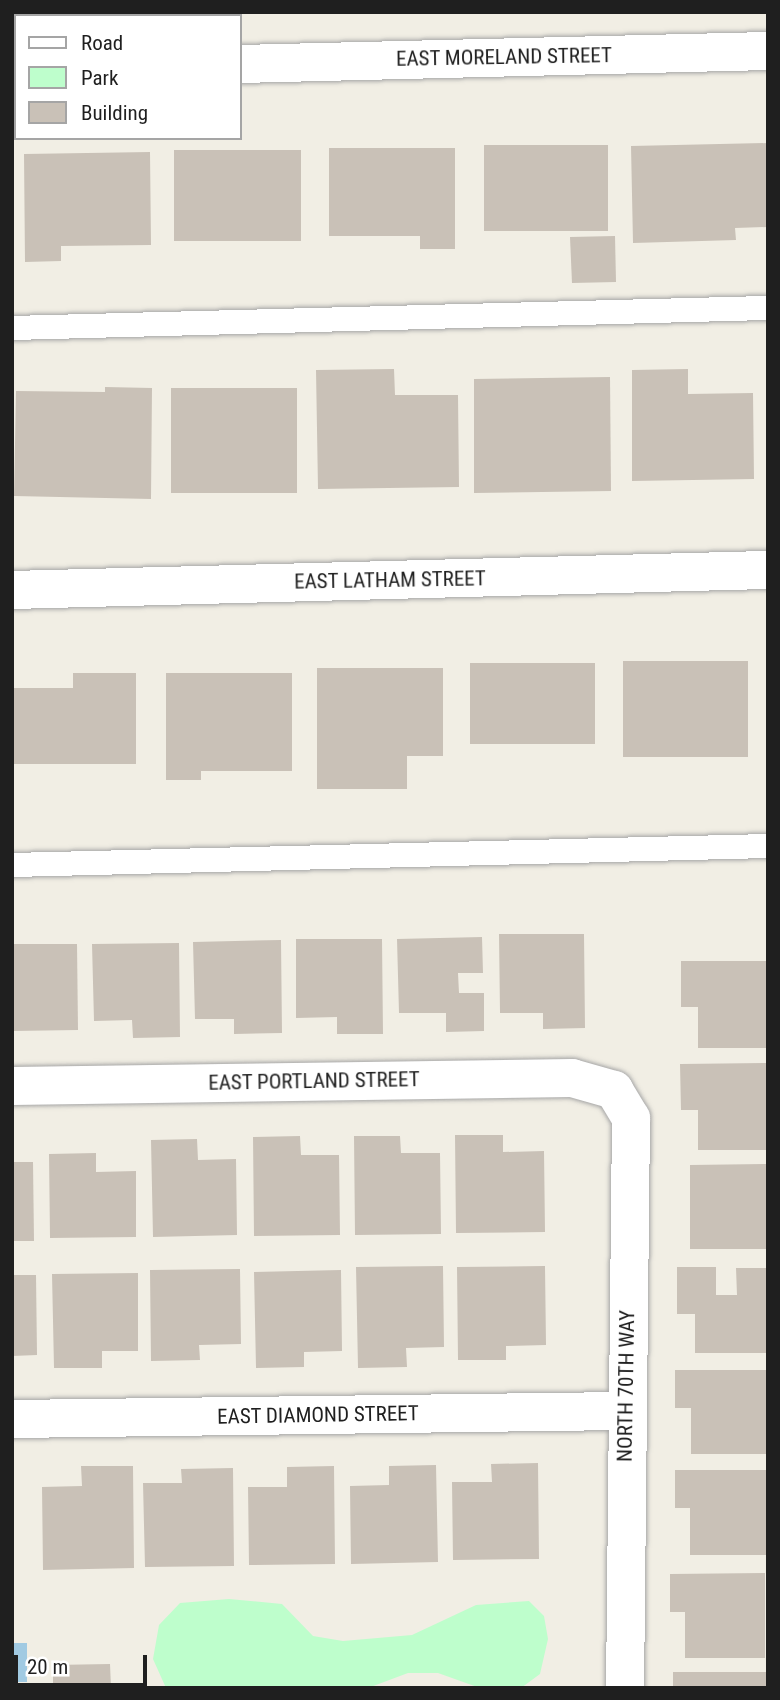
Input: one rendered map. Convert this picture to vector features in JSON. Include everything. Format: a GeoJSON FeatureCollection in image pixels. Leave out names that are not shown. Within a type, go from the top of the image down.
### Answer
{"type":"FeatureCollection","features":[{"type":"Feature","properties":{"kind":"street","name":"EAST MORELAND STREET"},"geometry":{"type":"LineString","coordinates":[[242,64],[768,51]]}},
{"type":"Feature","properties":{"kind":"street","name":"EAST LATHAM STREET"},"geometry":{"type":"LineString","coordinates":[[12,590],[768,570]]}},
{"type":"Feature","properties":{"kind":"street","name":"EAST PORTLAND STREET"},"geometry":{"type":"LineString","coordinates":[[12,1086],[572,1078],[614,1090]]}},
{"type":"Feature","properties":{"kind":"street","name":"NORTH 70TH WAY"},"geometry":{"type":"LineString","coordinates":[[614,1090],[631,1118],[624,1411],[625,1688]]}},
{"type":"Feature","properties":{"kind":"street","name":"EAST DIAMOND STREET"},"geometry":{"type":"LineString","coordinates":[[12,1419],[624,1411]]}},
{"type":"Feature","properties":{"kind":"lane"},"geometry":{"type":"LineString","coordinates":[[12,328],[768,308]]}},
{"type":"Feature","properties":{"kind":"lane"},"geometry":{"type":"LineString","coordinates":[[12,865],[768,846]]}},
{"type":"Feature","properties":{"kind":"green space"},"geometry":{"type":"Polygon","coordinates":[[[229,1599],[282,1604],[313,1636],[343,1641],[412,1635],[476,1605],[529,1601],[544,1616],[548,1639],[540,1674],[521,1688],[480,1688],[438,1673],[408,1673],[368,1688],[166,1688],[153,1659],[159,1625],[180,1603],[229,1599]]]}},
{"type":"Feature","properties":{"kind":"water"},"geometry":{"type":"Polygon","coordinates":[[[12,1643],[27,1643],[27,1682],[12,1682],[12,1643]]]}},
{"type":"Feature","properties":{"kind":"building"},"geometry":{"type":"Polygon","coordinates":[[[768,143],[768,227],[735,228],[736,240],[633,243],[631,146],[768,143]]]}},
{"type":"Feature","properties":{"kind":"building"},"geometry":{"type":"Polygon","coordinates":[[[484,145],[608,145],[608,231],[484,231],[484,145]]]}},
{"type":"Feature","properties":{"kind":"building"},"geometry":{"type":"Polygon","coordinates":[[[329,148],[455,148],[455,249],[420,249],[420,236],[329,236],[329,148]]]}},
{"type":"Feature","properties":{"kind":"building"},"geometry":{"type":"Polygon","coordinates":[[[174,150],[301,150],[301,241],[174,241],[174,150]]]}},
{"type":"Feature","properties":{"kind":"building"},"geometry":{"type":"Polygon","coordinates":[[[150,152],[151,245],[61,246],[61,261],[25,262],[24,154],[150,152]]]}},
{"type":"Feature","properties":{"kind":"building"},"geometry":{"type":"Polygon","coordinates":[[[615,236],[616,282],[572,283],[570,237],[615,236]]]}},
{"type":"Feature","properties":{"kind":"building"},"geometry":{"type":"Polygon","coordinates":[[[394,369],[395,395],[458,395],[459,487],[318,489],[316,370],[394,369]]]}},
{"type":"Feature","properties":{"kind":"building"},"geometry":{"type":"Polygon","coordinates":[[[688,369],[688,394],[753,393],[754,479],[632,481],[632,370],[688,369]]]}},
{"type":"Feature","properties":{"kind":"building"},"geometry":{"type":"Polygon","coordinates":[[[610,377],[611,491],[474,493],[474,379],[610,377]]]}},
{"type":"Feature","properties":{"kind":"building"},"geometry":{"type":"Polygon","coordinates":[[[105,387],[152,388],[151,499],[14,496],[16,391],[105,392],[105,387]]]}},
{"type":"Feature","properties":{"kind":"building"},"geometry":{"type":"Polygon","coordinates":[[[171,388],[297,388],[297,493],[171,493],[171,388]]]}},
{"type":"Feature","properties":{"kind":"building"},"geometry":{"type":"Polygon","coordinates":[[[623,661],[748,661],[748,757],[623,757],[623,661]]]}},
{"type":"Feature","properties":{"kind":"building"},"geometry":{"type":"Polygon","coordinates":[[[470,663],[595,663],[595,744],[470,744],[470,663]]]}},
{"type":"Feature","properties":{"kind":"building"},"geometry":{"type":"Polygon","coordinates":[[[317,668],[443,668],[443,756],[407,756],[407,789],[317,789],[317,668]]]}},
{"type":"Feature","properties":{"kind":"building"},"geometry":{"type":"Polygon","coordinates":[[[73,673],[136,673],[136,764],[13,764],[13,688],[73,688],[73,673]]]}},
{"type":"Feature","properties":{"kind":"building"},"geometry":{"type":"Polygon","coordinates":[[[166,673],[292,673],[292,771],[201,771],[201,780],[166,780],[166,673]]]}},
{"type":"Feature","properties":{"kind":"building"},"geometry":{"type":"Polygon","coordinates":[[[499,934],[584,934],[585,1028],[543,1029],[543,1013],[500,1013],[499,934]]]}},
{"type":"Feature","properties":{"kind":"building"},"geometry":{"type":"Polygon","coordinates":[[[482,937],[483,973],[458,973],[459,993],[484,993],[484,1031],[446,1032],[446,1013],[399,1013],[397,939],[482,937]]]}},
{"type":"Feature","properties":{"kind":"building"},"geometry":{"type":"Polygon","coordinates":[[[296,939],[382,939],[383,1034],[337,1034],[337,1017],[296,1018],[296,939]]]}},
{"type":"Feature","properties":{"kind":"building"},"geometry":{"type":"Polygon","coordinates":[[[281,940],[282,1033],[234,1034],[234,1019],[195,1019],[193,942],[281,940]]]}},
{"type":"Feature","properties":{"kind":"building"},"geometry":{"type":"Polygon","coordinates":[[[179,943],[180,1037],[133,1038],[132,1020],[94,1021],[92,944],[179,943]]]}},
{"type":"Feature","properties":{"kind":"building"},"geometry":{"type":"Polygon","coordinates":[[[12,944],[77,944],[78,1030],[12,1031],[12,944]]]}},
{"type":"Feature","properties":{"kind":"building"},"geometry":{"type":"Polygon","coordinates":[[[681,961],[768,961],[768,1048],[698,1048],[698,1007],[681,1007],[681,961]]]}},
{"type":"Feature","properties":{"kind":"building"},"geometry":{"type":"Polygon","coordinates":[[[768,1063],[768,1150],[698,1150],[698,1110],[681,1110],[680,1064],[768,1063]]]}},
{"type":"Feature","properties":{"kind":"building"},"geometry":{"type":"Polygon","coordinates":[[[455,1135],[503,1135],[503,1152],[544,1151],[545,1232],[456,1233],[455,1135]]]}},
{"type":"Feature","properties":{"kind":"building"},"geometry":{"type":"Polygon","coordinates":[[[300,1136],[301,1155],[339,1155],[340,1235],[254,1236],[253,1137],[300,1136]]]}},
{"type":"Feature","properties":{"kind":"building"},"geometry":{"type":"Polygon","coordinates":[[[354,1136],[400,1136],[401,1153],[440,1153],[441,1234],[355,1235],[354,1136]]]}},
{"type":"Feature","properties":{"kind":"building"},"geometry":{"type":"Polygon","coordinates":[[[197,1139],[198,1160],[236,1159],[237,1235],[153,1237],[151,1140],[197,1139]]]}},
{"type":"Feature","properties":{"kind":"building"},"geometry":{"type":"Polygon","coordinates":[[[96,1153],[96,1172],[136,1171],[136,1237],[50,1238],[49,1154],[96,1153]]]}},
{"type":"Feature","properties":{"kind":"building"},"geometry":{"type":"Polygon","coordinates":[[[12,1162],[33,1162],[34,1241],[12,1241],[12,1162]]]}},
{"type":"Feature","properties":{"kind":"building"},"geometry":{"type":"Polygon","coordinates":[[[768,1164],[768,1249],[690,1249],[690,1165],[768,1164]]]}},
{"type":"Feature","properties":{"kind":"building"},"geometry":{"type":"Polygon","coordinates":[[[443,1266],[444,1347],[406,1348],[407,1367],[358,1368],[356,1267],[443,1266]]]}},
{"type":"Feature","properties":{"kind":"building"},"geometry":{"type":"Polygon","coordinates":[[[545,1266],[546,1345],[506,1346],[506,1360],[458,1360],[457,1267],[545,1266]]]}},
{"type":"Feature","properties":{"kind":"building"},"geometry":{"type":"Polygon","coordinates":[[[677,1267],[716,1267],[716,1295],[737,1295],[736,1268],[768,1268],[768,1353],[695,1353],[695,1314],[677,1314],[677,1267]]]}},
{"type":"Feature","properties":{"kind":"building"},"geometry":{"type":"Polygon","coordinates":[[[240,1269],[241,1344],[199,1345],[200,1360],[151,1361],[150,1270],[240,1269]]]}},
{"type":"Feature","properties":{"kind":"building"},"geometry":{"type":"Polygon","coordinates":[[[341,1270],[342,1351],[304,1352],[304,1367],[256,1368],[254,1272],[341,1270]]]}},
{"type":"Feature","properties":{"kind":"building"},"geometry":{"type":"Polygon","coordinates":[[[138,1273],[138,1351],[102,1351],[102,1368],[54,1368],[52,1274],[138,1273]]]}},
{"type":"Feature","properties":{"kind":"building"},"geometry":{"type":"Polygon","coordinates":[[[12,1275],[36,1275],[37,1355],[12,1356],[12,1275]]]}},
{"type":"Feature","properties":{"kind":"building"},"geometry":{"type":"Polygon","coordinates":[[[675,1370],[768,1370],[768,1454],[691,1454],[691,1408],[675,1408],[675,1370]]]}},
{"type":"Feature","properties":{"kind":"building"},"geometry":{"type":"Polygon","coordinates":[[[538,1463],[539,1559],[453,1560],[452,1482],[492,1482],[491,1464],[538,1463]]]}},
{"type":"Feature","properties":{"kind":"building"},"geometry":{"type":"Polygon","coordinates":[[[436,1465],[438,1562],[351,1564],[350,1486],[389,1485],[389,1466],[436,1465]]]}},
{"type":"Feature","properties":{"kind":"building"},"geometry":{"type":"Polygon","coordinates":[[[81,1466],[133,1466],[134,1568],[43,1570],[42,1487],[82,1486],[81,1466]]]}},
{"type":"Feature","properties":{"kind":"building"},"geometry":{"type":"Polygon","coordinates":[[[334,1466],[335,1564],[249,1565],[248,1487],[287,1487],[287,1467],[334,1466]]]}},
{"type":"Feature","properties":{"kind":"building"},"geometry":{"type":"Polygon","coordinates":[[[233,1468],[234,1566],[145,1567],[143,1483],[182,1483],[181,1469],[233,1468]]]}},
{"type":"Feature","properties":{"kind":"building"},"geometry":{"type":"Polygon","coordinates":[[[675,1470],[768,1470],[768,1555],[690,1555],[690,1508],[675,1508],[675,1470]]]}},
{"type":"Feature","properties":{"kind":"building"},"geometry":{"type":"Polygon","coordinates":[[[765,1573],[765,1658],[685,1658],[685,1612],[670,1612],[670,1574],[765,1573]]]}},
{"type":"Feature","properties":{"kind":"building"},"geometry":{"type":"Polygon","coordinates":[[[110,1664],[111,1688],[53,1688],[53,1665],[110,1664]]]}},
{"type":"Feature","properties":{"kind":"building"},"geometry":{"type":"Polygon","coordinates":[[[673,1672],[767,1672],[767,1688],[673,1688],[673,1672]]]}}]}
